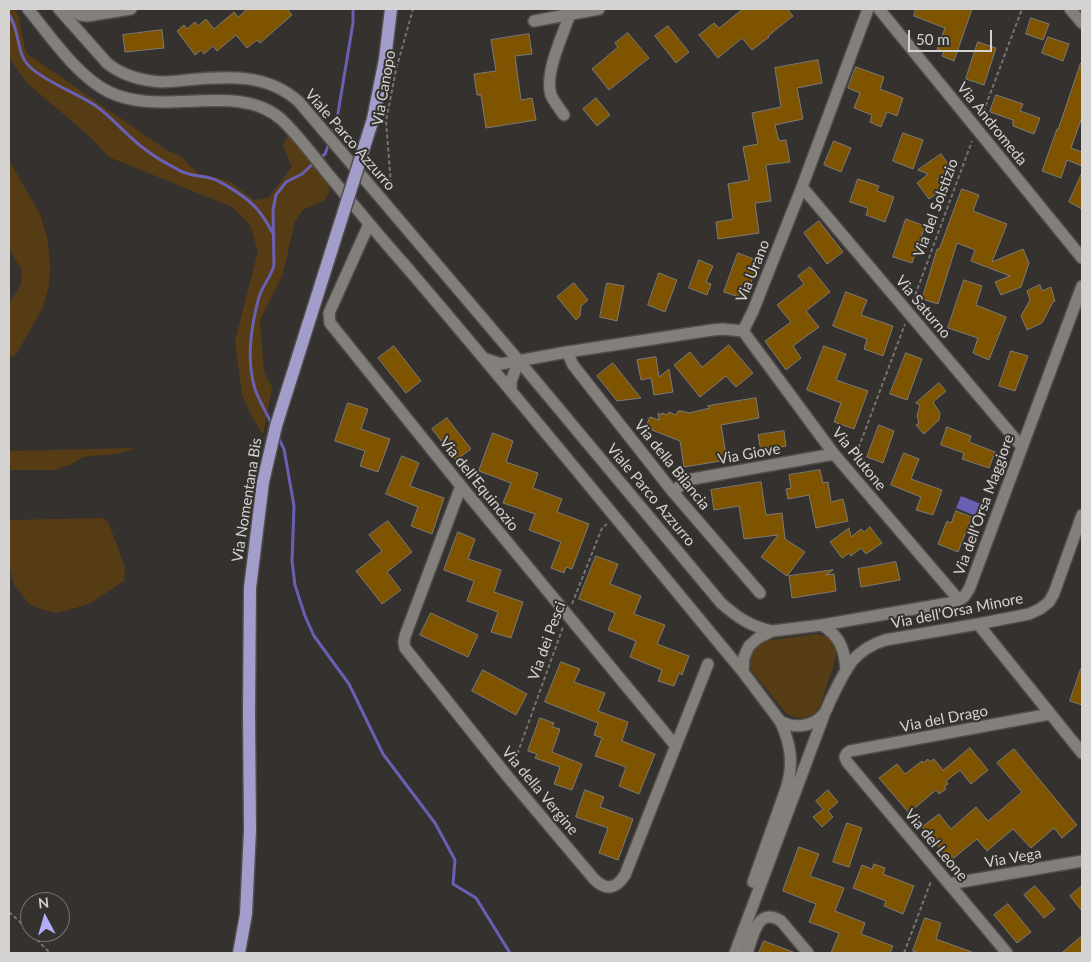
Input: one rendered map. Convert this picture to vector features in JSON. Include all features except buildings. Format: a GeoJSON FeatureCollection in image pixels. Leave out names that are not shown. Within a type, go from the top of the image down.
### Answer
{"type":"FeatureCollection","features":[{"type":"Feature","properties":{"kind":"main road","name":"Via Nomentana Bis"},"geometry":{"type":"LineString","coordinates":[[239,953],[246,914],[250,830],[248,713],[250,588],[263,482],[276,426],[373,119],[385,59],[391,9]]}},
{"type":"Feature","properties":{"kind":"street"},"geometry":{"type":"LineString","coordinates":[[28,9],[80,72],[95,84],[110,92],[141,102],[171,103],[222,100],[241,102],[272,112],[280,118],[296,134],[369,224],[485,358],[743,672],[780,721],[791,753],[788,782],[728,953]]}},
{"type":"Feature","properties":{"kind":"street","name":"Viale Parco Azzurro"},"geometry":{"type":"LineString","coordinates":[[59,9],[107,63],[115,70],[133,78],[153,82],[245,78],[265,82],[290,94],[331,139],[520,361],[720,603],[744,622],[762,629],[772,631],[822,625]]}},
{"type":"Feature","properties":{"kind":"street"},"geometry":{"type":"LineString","coordinates":[[73,9],[80,15],[87,16],[131,9]]}},
{"type":"Feature","properties":{"kind":"street"},"geometry":{"type":"LineString","coordinates":[[534,21],[599,9]]}},
{"type":"Feature","properties":{"kind":"street","name":"Via Urano"},"geometry":{"type":"LineString","coordinates":[[743,331],[753,311],[802,187],[868,9]]}},
{"type":"Feature","properties":{"kind":"street","name":"Via Andromeda"},"geometry":{"type":"LineString","coordinates":[[879,9],[1082,258]]}},
{"type":"Feature","properties":{"kind":"street"},"geometry":{"type":"LineString","coordinates":[[1070,9],[1082,23]]}},
{"type":"Feature","properties":{"kind":"street"},"geometry":{"type":"LineString","coordinates":[[564,115],[552,95],[550,79],[553,63],[570,14]]}},
{"type":"Feature","properties":{"kind":"street","name":"Via Saturno"},"geometry":{"type":"LineString","coordinates":[[802,187],[1022,447]]}},
{"type":"Feature","properties":{"kind":"street","name":"Via dell'Equinozio"},"geometry":{"type":"LineString","coordinates":[[369,224],[329,313],[329,321],[332,327],[567,616],[676,745]]}},
{"type":"Feature","properties":{"kind":"street","name":"Via dell'Orsa Maggiore"},"geometry":{"type":"LineString","coordinates":[[960,600],[965,596],[970,587],[1082,286]]}},
{"type":"Feature","properties":{"kind":"street"},"geometry":{"type":"LineString","coordinates":[[485,358],[501,364],[712,330],[728,329],[743,331]]}},
{"type":"Feature","properties":{"kind":"street","name":"Via Plutone"},"geometry":{"type":"LineString","coordinates":[[743,331],[834,454],[960,600]]}},
{"type":"Feature","properties":{"kind":"street","name":"Via della Bilancia"},"geometry":{"type":"LineString","coordinates":[[567,352],[573,365],[673,492],[760,593]]}},
{"type":"Feature","properties":{"kind":"street"},"geometry":{"type":"LineString","coordinates":[[511,390],[512,377],[520,361]]}},
{"type":"Feature","properties":{"kind":"street","name":"Via Giove"},"geometry":{"type":"LineString","coordinates":[[673,492],[687,480],[834,454]]}},
{"type":"Feature","properties":{"kind":"street","name":"Via della Vergine"},"geometry":{"type":"LineString","coordinates":[[461,486],[405,636],[404,645],[508,777],[602,886],[613,886],[619,883],[624,875],[708,664]]}},
{"type":"Feature","properties":{"kind":"street","name":"Via dell'Orsa Minore"},"geometry":{"type":"LineString","coordinates":[[846,671],[854,659],[864,650],[881,641],[1029,614],[1040,609],[1049,602],[1054,593],[1082,519]]}},
{"type":"Feature","properties":{"kind":"street"},"geometry":{"type":"LineString","coordinates":[[822,625],[960,600]]}},
{"type":"Feature","properties":{"kind":"street"},"geometry":{"type":"LineString","coordinates":[[978,624],[1082,753]]}},
{"type":"Feature","properties":{"kind":"street"},"geometry":{"type":"LineString","coordinates":[[734,953],[824,715],[846,671],[844,654],[839,641],[832,632],[822,625]]}},
{"type":"Feature","properties":{"kind":"street","name":"Viale Parco Azzurro"},"geometry":{"type":"LineString","coordinates":[[743,672],[744,657],[749,646],[758,638],[772,631]]}},
{"type":"Feature","properties":{"kind":"street","name":"Via del Drago"},"geometry":{"type":"LineString","coordinates":[[845,756],[850,751],[1050,714]]}},
{"type":"Feature","properties":{"kind":"street"},"geometry":{"type":"LineString","coordinates":[[780,721],[786,725],[802,726],[824,715]]}},
{"type":"Feature","properties":{"kind":"street","name":"Via del Leone"},"geometry":{"type":"LineString","coordinates":[[845,756],[847,762],[1007,953]]}},
{"type":"Feature","properties":{"kind":"street","name":"Via Vega"},"geometry":{"type":"LineString","coordinates":[[949,884],[1082,860]]}},
{"type":"Feature","properties":{"kind":"street"},"geometry":{"type":"LineString","coordinates":[[747,953],[756,927],[762,919],[769,916],[781,920],[808,953]]}},
{"type":"Feature","properties":{"kind":"path","name":"Via Canopo"},"geometry":{"type":"LineString","coordinates":[[385,202],[391,185],[386,121],[396,70],[413,9]]}},
{"type":"Feature","properties":{"kind":"path","name":"Via del Solstizio"},"geometry":{"type":"LineString","coordinates":[[850,472],[1022,9]]}},
{"type":"Feature","properties":{"kind":"path","name":"Via dei Pesci"},"geometry":{"type":"LineString","coordinates":[[508,777],[567,616],[602,528],[614,517]]}},
{"type":"Feature","properties":{"kind":"path"},"geometry":{"type":"LineString","coordinates":[[904,953],[936,868]]}},
{"type":"Feature","properties":{"kind":"path"},"geometry":{"type":"LineString","coordinates":[[9,912],[50,953]]}},
{"type":"Feature","properties":{"kind":"shaded area"},"geometry":{"type":"Polygon","coordinates":[[[9,9],[14,9],[18,14],[26,53],[168,151],[181,156],[197,173],[229,181],[254,200],[268,198],[292,167],[283,145],[288,136],[305,147],[330,190],[325,200],[303,210],[295,221],[283,274],[260,320],[264,372],[272,388],[263,435],[242,395],[235,341],[258,251],[250,225],[232,207],[109,157],[88,135],[27,83],[9,58],[9,9]]]}},
{"type":"Feature","properties":{"kind":"shaded area"},"geometry":{"type":"Polygon","coordinates":[[[9,160],[40,214],[48,240],[50,267],[49,285],[43,307],[16,355],[9,358],[9,303],[21,285],[22,270],[9,250],[9,160]]]}},
{"type":"Feature","properties":{"kind":"shaded area"},"geometry":{"type":"Polygon","coordinates":[[[136,448],[117,454],[83,457],[72,464],[56,470],[9,470],[9,451],[136,448]]]}},
{"type":"Feature","properties":{"kind":"shaded area"},"geometry":{"type":"Polygon","coordinates":[[[961,496],[981,504],[976,516],[956,508],[961,496]]]}},
{"type":"Feature","properties":{"kind":"shaded area"},"geometry":{"type":"Polygon","coordinates":[[[104,518],[109,524],[125,567],[124,581],[89,604],[58,613],[40,609],[29,604],[14,585],[9,566],[9,520],[104,518]]]}},
{"type":"Feature","properties":{"kind":"shaded area"},"geometry":{"type":"Polygon","coordinates":[[[817,634],[828,637],[834,643],[836,655],[834,665],[823,700],[818,709],[808,717],[795,717],[787,714],[753,673],[750,663],[751,654],[757,646],[766,641],[817,634]]]}},
{"type":"Feature","properties":{"kind":"waterway"},"geometry":{"type":"LineString","coordinates":[[331,137],[336,125],[353,23],[353,9]]}},
{"type":"Feature","properties":{"kind":"waterway"},"geometry":{"type":"LineString","coordinates":[[9,15],[13,21],[22,55],[25,61],[37,73],[96,106],[136,142],[163,162],[185,173],[215,180],[235,191],[257,209],[274,235]]}},
{"type":"Feature","properties":{"kind":"waterway"},"geometry":{"type":"LineString","coordinates":[[320,158],[325,154],[329,143]]}},
{"type":"Feature","properties":{"kind":"waterway"},"geometry":{"type":"LineString","coordinates":[[272,425],[255,389],[252,378],[250,355],[254,320],[259,297],[274,265],[273,210],[276,195],[286,182],[302,174],[315,162]]}},
{"type":"Feature","properties":{"kind":"waterway"},"geometry":{"type":"LineString","coordinates":[[278,437],[284,449],[294,506],[292,561],[295,585],[305,616],[314,636],[349,684],[383,754],[435,823],[455,860],[453,884],[476,898],[510,953]]}}]}
